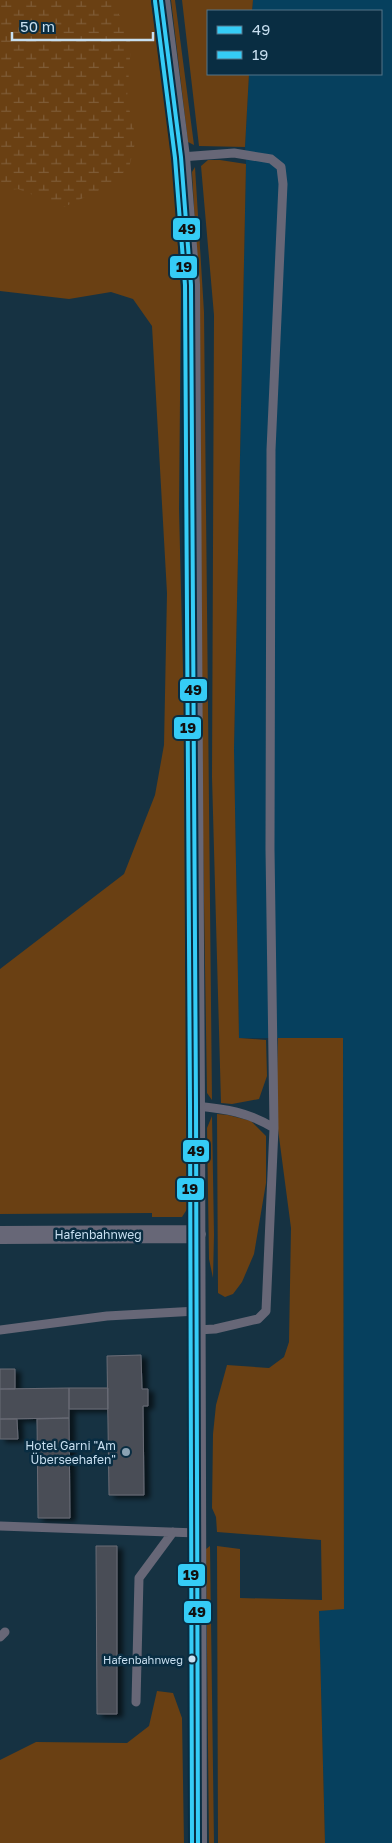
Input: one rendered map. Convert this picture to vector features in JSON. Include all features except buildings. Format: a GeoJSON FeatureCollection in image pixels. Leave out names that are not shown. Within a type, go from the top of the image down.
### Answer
{"type":"FeatureCollection","features":[{"type":"Feature","properties":{"kind":"street"},"geometry":{"type":"LineString","coordinates":[[161,0],[181,157],[191,285],[197,1234],[198,1843]]}},
{"type":"Feature","properties":{"kind":"street","name":"Hafenbahnweg"},"geometry":{"type":"LineString","coordinates":[[0,1235],[197,1234]]}},
{"type":"Feature","properties":{"kind":"lane"},"geometry":{"type":"LineString","coordinates":[[181,157],[234,153],[271,159],[281,167],[283,184],[272,450],[270,848],[274,1128],[266,1311],[258,1319],[215,1329],[197,1330]]}},
{"type":"Feature","properties":{"kind":"lane"},"geometry":{"type":"LineString","coordinates":[[196,1106],[222,1108],[258,1118],[274,1128]]}},
{"type":"Feature","properties":{"kind":"lane"},"geometry":{"type":"LineString","coordinates":[[0,1330],[107,1316],[197,1311]]}},
{"type":"Feature","properties":{"kind":"lane"},"geometry":{"type":"LineString","coordinates":[[0,1526],[197,1533]]}},
{"type":"Feature","properties":{"kind":"lane"},"geometry":{"type":"LineString","coordinates":[[136,1702],[140,1578],[173,1532]]}},
{"type":"Feature","properties":{"kind":"shaded area"},"geometry":{"type":"Polygon","coordinates":[[[253,0],[392,0],[392,1843],[325,1843],[319,1611],[344,1608],[343,1038],[239,1038],[234,749],[245,147],[249,75],[382,75],[382,10],[252,10],[253,0]]]}},
{"type":"Feature","properties":{"kind":"green space"},"geometry":{"type":"Polygon","coordinates":[[[0,0],[151,0],[173,172],[181,291],[179,509],[186,794],[185,966],[189,1050],[189,1206],[182,1217],[152,1217],[152,1213],[0,1214],[0,969],[124,874],[155,795],[164,745],[167,593],[152,326],[133,299],[111,292],[69,299],[0,291],[0,0]]]}},
{"type":"Feature","properties":{"kind":"green space"},"geometry":{"type":"Polygon","coordinates":[[[0,0],[109,0],[122,19],[131,44],[127,99],[136,139],[129,168],[104,188],[64,207],[18,189],[0,191],[0,0]]]}},
{"type":"Feature","properties":{"kind":"green space"},"geometry":{"type":"Polygon","coordinates":[[[171,0],[175,0],[194,145],[188,142],[171,0]]]}},
{"type":"Feature","properties":{"kind":"green space"},"geometry":{"type":"Polygon","coordinates":[[[182,0],[253,0],[252,10],[207,10],[207,75],[249,75],[245,147],[199,146],[182,0]]]}},
{"type":"Feature","properties":{"kind":"green space"},"geometry":{"type":"Polygon","coordinates":[[[208,160],[246,164],[234,749],[239,1038],[266,1040],[267,1076],[259,1099],[232,1104],[221,1103],[212,777],[214,315],[201,166],[208,160]]]}},
{"type":"Feature","properties":{"kind":"green space"},"geometry":{"type":"Polygon","coordinates":[[[195,167],[204,312],[212,1100],[207,1093],[202,774],[200,313],[192,172],[195,167]]]}},
{"type":"Feature","properties":{"kind":"green space"},"geometry":{"type":"Polygon","coordinates":[[[278,1038],[343,1038],[344,1609],[319,1611],[325,1843],[218,1843],[217,1546],[240,1549],[240,1598],[322,1600],[321,1540],[217,1532],[216,1517],[212,1508],[213,1434],[216,1405],[227,1365],[269,1368],[284,1357],[289,1342],[291,1228],[276,1114],[278,1038]]]}},
{"type":"Feature","properties":{"kind":"green space"},"geometry":{"type":"Polygon","coordinates":[[[217,1114],[251,1121],[266,1136],[266,1183],[254,1254],[242,1282],[233,1294],[225,1297],[218,1293],[217,1114]]]}},
{"type":"Feature","properties":{"kind":"green space"},"geometry":{"type":"Polygon","coordinates":[[[212,1116],[213,1278],[209,1259],[207,1128],[212,1116]]]}},
{"type":"Feature","properties":{"kind":"green space"},"geometry":{"type":"Polygon","coordinates":[[[210,1546],[214,1843],[209,1843],[206,1549],[210,1546]]]}},
{"type":"Feature","properties":{"kind":"green space"},"geometry":{"type":"Polygon","coordinates":[[[157,1691],[173,1693],[182,1718],[184,1843],[0,1843],[0,1760],[36,1742],[127,1743],[149,1726],[157,1691]]]}},
{"type":"Feature","properties":{"kind":"transit line","name":"49"},"geometry":{"type":"LineString","coordinates":[[161,0],[181,157],[191,285],[198,1843]]}},
{"type":"Feature","properties":{"kind":"transit line","name":"19"},"geometry":{"type":"LineString","coordinates":[[155,1],[175,158],[185,285],[192,1843]]}},
{"type":"Feature","properties":{"kind":"place","name":"Hotel Garni \"Am Überseehafen\""},"geometry":{"type":"Point","coordinates":[126,1452]}},
{"type":"Feature","properties":{"kind":"place","name":"Hafenbahnweg"},"geometry":{"type":"Point","coordinates":[192,1659]}}]}
